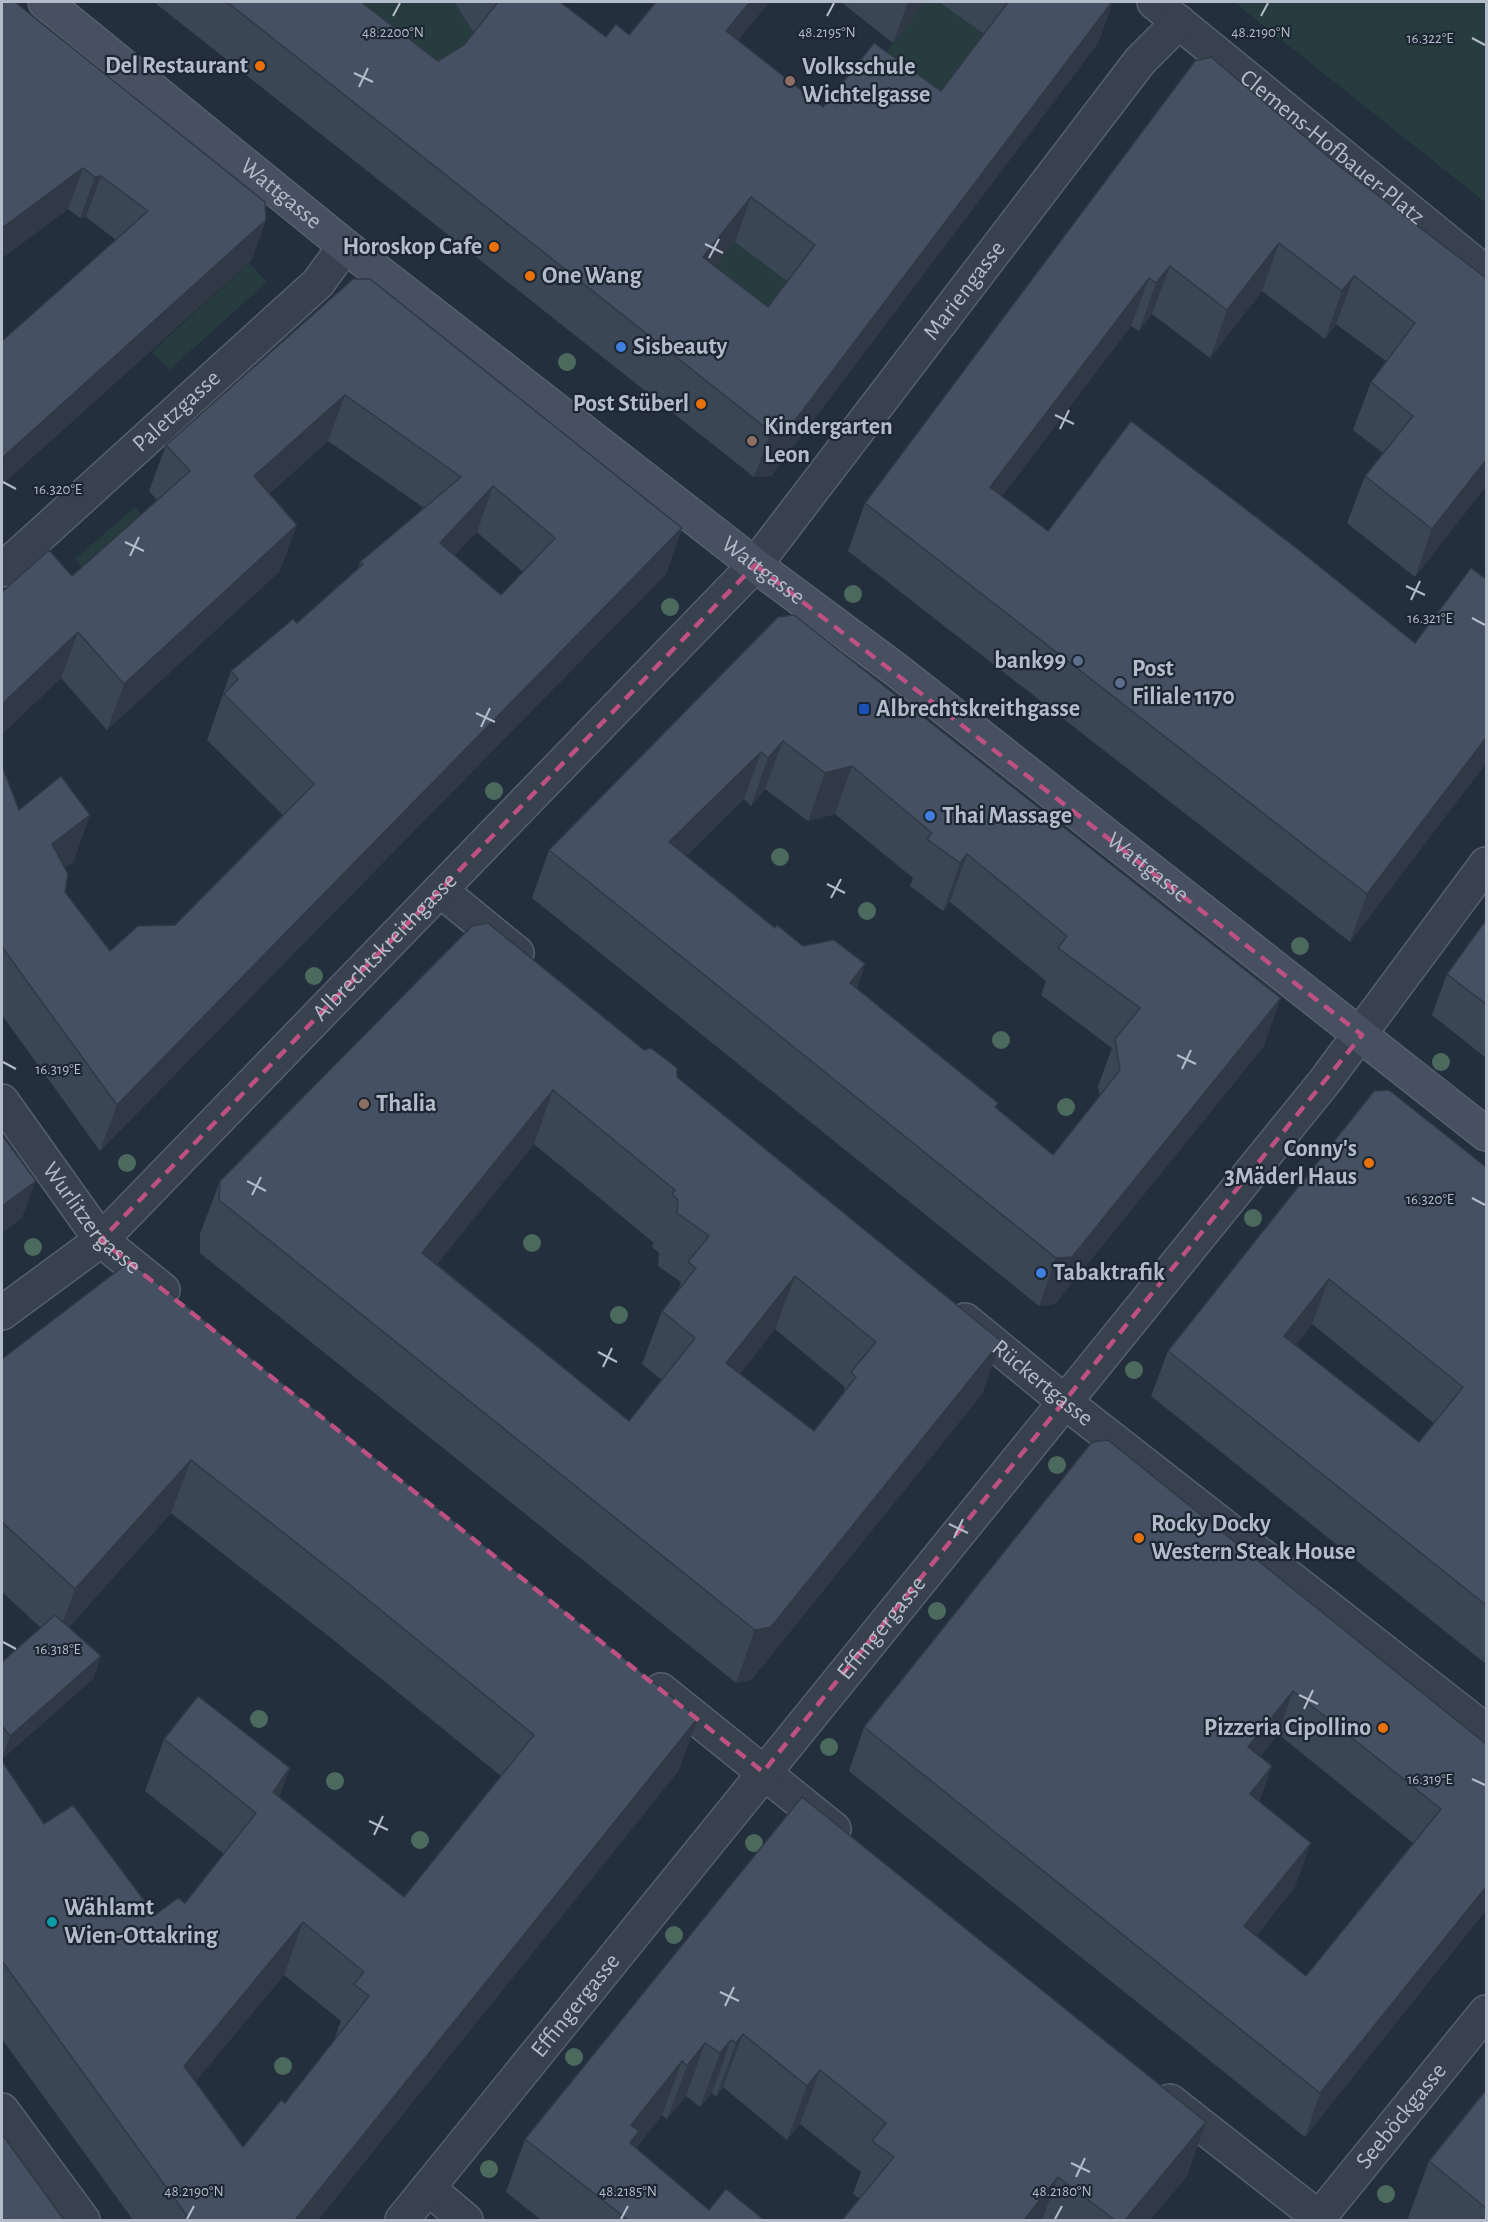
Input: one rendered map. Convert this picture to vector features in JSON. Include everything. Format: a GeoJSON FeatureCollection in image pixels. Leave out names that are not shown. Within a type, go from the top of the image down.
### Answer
{"type":"FeatureCollection","features":[{"type":"Feature","properties":{"kind":"main road","name":"Wattgasse"},"geometry":{"type":"LineString","coordinates":[[45,2],[345,246],[755,565],[895,669],[1486,1134]]}},
{"type":"Feature","properties":{"kind":"street","name":"Clemens-Hofbauer-Platz"},"geometry":{"type":"LineString","coordinates":[[1154,2],[1486,273]]}},
{"type":"Feature","properties":{"kind":"street","name":"Mariengasse"},"geometry":{"type":"LineString","coordinates":[[755,565],[1140,61],[1179,22]]}},
{"type":"Feature","properties":{"kind":"street","name":"Paletzgasse"},"geometry":{"type":"LineString","coordinates":[[2,570],[318,284],[345,246]]}},
{"type":"Feature","properties":{"kind":"street","name":"Albrechtskreithgasse"},"geometry":{"type":"LineString","coordinates":[[2,1313],[101,1240],[755,565]]}},
{"type":"Feature","properties":{"kind":"street","name":"Effingergasse"},"geometry":{"type":"LineString","coordinates":[[402,2220],[1362,1035],[1486,864]]}},
{"type":"Feature","properties":{"kind":"street"},"geometry":{"type":"LineString","coordinates":[[440,890],[542,973]]}},
{"type":"Feature","properties":{"kind":"street","name":"Wurlitzergasse"},"geometry":{"type":"LineString","coordinates":[[2,1101],[101,1240],[185,1308]]}},
{"type":"Feature","properties":{"kind":"street","name":"Rückertgasse"},"geometry":{"type":"LineString","coordinates":[[946,1304],[1065,1402],[1486,1731]]}},
{"type":"Feature","properties":{"kind":"street"},"geometry":{"type":"LineString","coordinates":[[642,1675],[856,1847]]}},
{"type":"Feature","properties":{"kind":"street","name":"Seeböckgasse"},"geometry":{"type":"LineString","coordinates":[[1319,2220],[1486,2012]]}},
{"type":"Feature","properties":{"kind":"street"},"geometry":{"type":"LineString","coordinates":[[1144,2080],[1319,2220]]}},
{"type":"Feature","properties":{"kind":"street"},"geometry":{"type":"LineString","coordinates":[[2,2110],[83,2220]]}},
{"type":"Feature","properties":{"kind":"street"},"geometry":{"type":"LineString","coordinates":[[428,2188],[466,2220]]}},
{"type":"Feature","properties":{"kind":"highlighted area"},"geometry":{"type":"Polygon","coordinates":[[[755,565],[1362,1035],[763,1772],[101,1240],[755,565]]]}},
{"type":"Feature","properties":{"kind":"green space"},"geometry":{"type":"Polygon","coordinates":[[[286,2],[454,2],[482,46],[430,112],[286,2]]]}},
{"type":"Feature","properties":{"kind":"green space"},"geometry":{"type":"Polygon","coordinates":[[[926,2],[939,2],[995,42],[959,92],[858,87],[926,2]]]}},
{"type":"Feature","properties":{"kind":"green space"},"geometry":{"type":"Polygon","coordinates":[[[1234,2],[1486,2],[1486,203],[1234,2]]]}},
{"type":"Feature","properties":{"kind":"green space"},"geometry":{"type":"Polygon","coordinates":[[[744,231],[799,290],[785,308],[679,311],[744,231]]]}},
{"type":"Feature","properties":{"kind":"green space"},"geometry":{"type":"Polygon","coordinates":[[[249,263],[267,282],[169,370],[152,352],[249,263]]]}},
{"type":"Feature","properties":{"kind":"green space"},"geometry":{"type":"Polygon","coordinates":[[[135,507],[147,522],[87,573],[75,559],[135,507]]]}},
{"type":"Feature","properties":{"kind":"building"},"geometry":{"type":"Polygon","coordinates":[[[2,2],[15,2],[265,202],[266,220],[2,458],[2,341],[148,211],[101,176],[95,177],[83,168],[2,228],[2,2]]]}},
{"type":"Feature","properties":{"kind":"building"},"geometry":{"type":"Polygon","coordinates":[[[227,2],[361,2],[438,61],[464,45],[498,2],[560,2],[606,37],[616,24],[629,35],[656,2],[750,2],[726,31],[823,107],[874,43],[941,91],[1008,2],[1112,2],[787,431],[771,432],[227,2]],[[751,197],[703,257],[768,307],[815,245],[751,197]]]}},
{"type":"Feature","properties":{"kind":"building"},"geometry":{"type":"Polygon","coordinates":[[[1211,57],[1338,165],[1486,278],[1486,460],[1432,529],[1365,476],[1413,416],[1371,382],[1415,323],[1354,276],[1342,291],[1279,243],[1227,310],[1170,266],[1156,283],[1149,278],[990,487],[1048,531],[1131,421],[1299,550],[1415,643],[1471,568],[1486,579],[1486,738],[1367,894],[865,503],[1195,61],[1211,57]]]}},
{"type":"Feature","properties":{"kind":"building"},"geometry":{"type":"Polygon","coordinates":[[[353,279],[370,279],[682,528],[117,1105],[2,947],[2,766],[19,810],[61,776],[90,815],[52,844],[68,874],[65,892],[110,951],[138,926],[175,925],[314,784],[224,694],[238,679],[231,671],[293,619],[297,623],[363,564],[360,562],[461,477],[345,395],[254,476],[297,525],[124,684],[78,632],[2,704],[2,592],[49,550],[72,576],[190,471],[166,445],[353,279]],[[493,486],[440,543],[501,595],[555,538],[493,486]]]}},
{"type":"Feature","properties":{"kind":"building"},"geometry":{"type":"Polygon","coordinates":[[[794,615],[1281,998],[1072,1257],[1056,1258],[549,850],[778,617],[794,615]],[[783,741],[768,758],[761,752],[669,842],[775,928],[777,925],[803,946],[834,940],[865,964],[850,983],[998,1103],[995,1107],[1053,1155],[1120,1070],[1115,1039],[1140,1008],[1058,948],[1067,936],[967,854],[960,863],[927,839],[932,833],[852,766],[825,773],[783,741]]]}},
{"type":"Feature","properties":{"kind":"building"},"geometry":{"type":"Polygon","coordinates":[[[1486,920],[1486,1004],[1447,974],[1486,920]]]}},
{"type":"Feature","properties":{"kind":"building"},"geometry":{"type":"Polygon","coordinates":[[[488,923],[644,1050],[651,1048],[677,1068],[677,1077],[1001,1341],[771,1627],[755,1630],[219,1200],[220,1181],[472,926],[488,923]],[[553,1090],[422,1253],[629,1421],[695,1338],[662,1311],[696,1268],[688,1262],[709,1236],[677,1213],[678,1200],[672,1194],[675,1190],[553,1090]],[[795,1276],[726,1363],[814,1431],[856,1377],[851,1372],[876,1342],[795,1276]]]}},
{"type":"Feature","properties":{"kind":"building"},"geometry":{"type":"Polygon","coordinates":[[[1389,1090],[1486,1167],[1486,1605],[1168,1351],[1374,1091],[1389,1090]],[[1329,1279],[1284,1336],[1419,1442],[1463,1387],[1329,1279]]]}},
{"type":"Feature","properties":{"kind":"building"},"geometry":{"type":"Polygon","coordinates":[[[2,1135],[36,1181],[2,1206],[2,1135]]]}},
{"type":"Feature","properties":{"kind":"building"},"geometry":{"type":"Polygon","coordinates":[[[130,1261],[698,1718],[295,2220],[190,2220],[2,1961],[2,1761],[44,1824],[73,1805],[155,1915],[178,1898],[185,1903],[256,1813],[164,1739],[198,1696],[290,1768],[273,1792],[404,1897],[534,1735],[350,1585],[191,1460],[75,1589],[2,1522],[2,1359],[130,1261]],[[303,1922],[184,2066],[243,2147],[281,2100],[285,2103],[369,1996],[354,1984],[364,1972],[303,1922]]]}},
{"type":"Feature","properties":{"kind":"building"},"geometry":{"type":"Polygon","coordinates":[[[1108,1440],[1486,1744],[1486,1887],[1320,2093],[864,1727],[1092,1442],[1108,1440]],[[1293,1691],[1248,1747],[1272,1766],[1250,1794],[1311,1843],[1244,1926],[1306,1976],[1441,1809],[1293,1691]]]}},
{"type":"Feature","properties":{"kind":"building"},"geometry":{"type":"Polygon","coordinates":[[[55,1615],[101,1656],[10,1736],[2,1726],[2,1662],[55,1615]]]}},
{"type":"Feature","properties":{"kind":"building"},"geometry":{"type":"Polygon","coordinates":[[[802,1797],[1206,2122],[1125,2220],[1115,2220],[1058,2177],[1024,2220],[842,2220],[894,2157],[872,2141],[886,2123],[820,2070],[807,2086],[743,2034],[736,2043],[731,2040],[720,2053],[705,2043],[687,2066],[682,2061],[631,2125],[639,2131],[630,2143],[709,2210],[726,2189],[764,2220],[628,2220],[525,2139],[802,1797]]]}},
{"type":"Feature","properties":{"kind":"building"},"geometry":{"type":"Polygon","coordinates":[[[1486,2090],[1486,2208],[1429,2161],[1486,2090]]]}},
{"type":"Feature","properties":{"kind":"building"},"geometry":{"type":"Polygon","coordinates":[[[2,2134],[64,2220],[2,2220],[2,2134]]]}},
{"type":"Feature","properties":{"kind":"place","name":"Del Restaurant"},"geometry":{"type":"Point","coordinates":[260,66]}},
{"type":"Feature","properties":{"kind":"place","name":"Volksschule Wichtelgasse"},"geometry":{"type":"Point","coordinates":[790,81]}},
{"type":"Feature","properties":{"kind":"place","name":"Horoskop Cafe"},"geometry":{"type":"Point","coordinates":[494,247]}},
{"type":"Feature","properties":{"kind":"place","name":"One Wang"},"geometry":{"type":"Point","coordinates":[530,276]}},
{"type":"Feature","properties":{"kind":"place","name":"Sisbeauty"},"geometry":{"type":"Point","coordinates":[621,347]}},
{"type":"Feature","properties":{"kind":"place","name":"Post Stüberl"},"geometry":{"type":"Point","coordinates":[701,404]}},
{"type":"Feature","properties":{"kind":"place","name":"Kindergarten Leon"},"geometry":{"type":"Point","coordinates":[752,441]}},
{"type":"Feature","properties":{"kind":"place","name":"bank99"},"geometry":{"type":"Point","coordinates":[1078,661]}},
{"type":"Feature","properties":{"kind":"place","name":"Post Filiale 1170"},"geometry":{"type":"Point","coordinates":[1120,683]}},
{"type":"Feature","properties":{"kind":"place","name":"Albrechtskreithgasse"},"geometry":{"type":"Point","coordinates":[864,709]}},
{"type":"Feature","properties":{"kind":"place","name":"Thai Massage"},"geometry":{"type":"Point","coordinates":[930,816]}},
{"type":"Feature","properties":{"kind":"place","name":"Thalia"},"geometry":{"type":"Point","coordinates":[364,1104]}},
{"type":"Feature","properties":{"kind":"place","name":"Conny's 3Mäderl Haus"},"geometry":{"type":"Point","coordinates":[1369,1163]}},
{"type":"Feature","properties":{"kind":"place","name":"Tabaktrafik"},"geometry":{"type":"Point","coordinates":[1041,1273]}},
{"type":"Feature","properties":{"kind":"place","name":"Rocky Docky Western Steak House"},"geometry":{"type":"Point","coordinates":[1139,1538]}},
{"type":"Feature","properties":{"kind":"place","name":"Pizzeria Cipollino"},"geometry":{"type":"Point","coordinates":[1383,1728]}},
{"type":"Feature","properties":{"kind":"place","name":"Wählamt Wien-Ottakring"},"geometry":{"type":"Point","coordinates":[52,1922]}}]}
